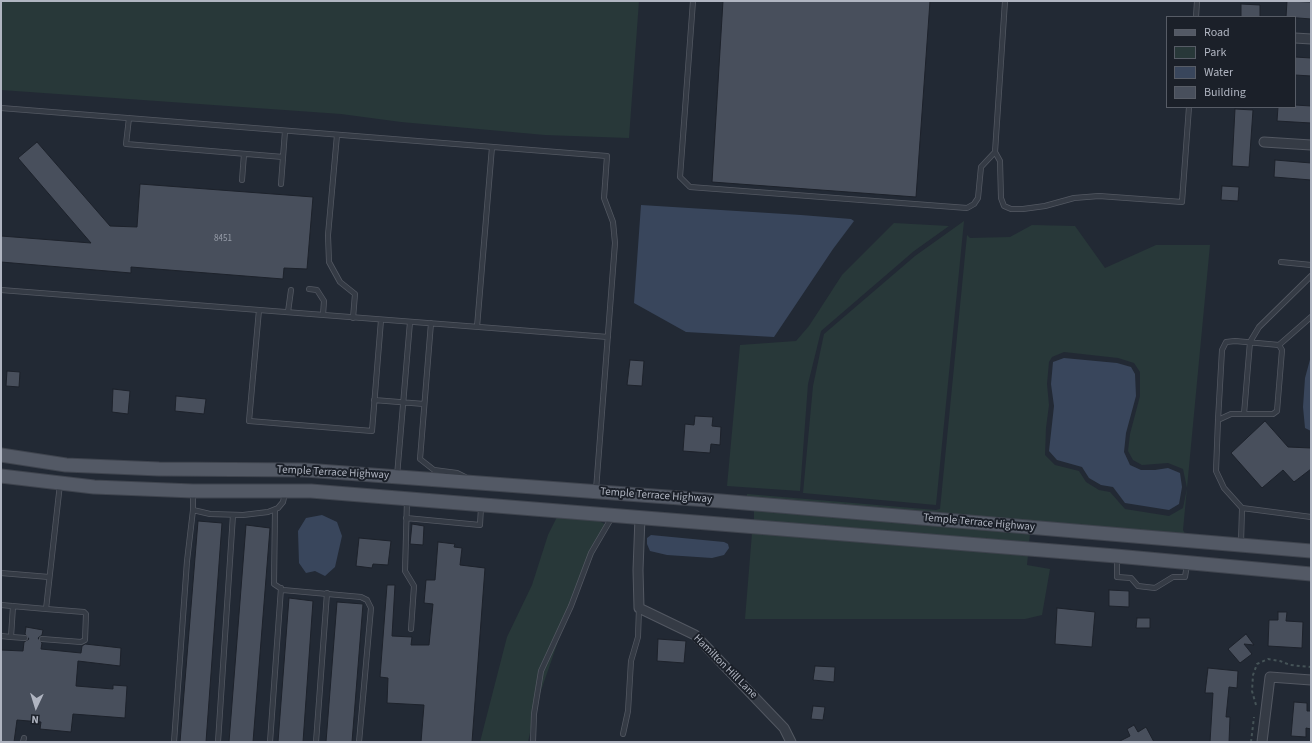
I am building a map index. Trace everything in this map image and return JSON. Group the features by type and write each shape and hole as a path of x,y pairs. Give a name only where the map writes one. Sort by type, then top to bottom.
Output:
{"main road":[{"name":"Temple Terrace Highway","path":"1,455 66,465 159,469 305,470 397,476 1311,551"},
{"name":"Temple Terrace Highway","path":"1,476 94,488 193,491 285,491 407,499 1116,556 1311,574"},
{"path":"748,526 749,504"},
{"path":"1116,556 1117,535"}],"street":[{"path":"1296,38 1311,39"},
{"path":"1264,142 1311,145"},
{"path":"639,608 638,570 640,518"},
{"name":"Hamilton Hill Lane","path":"639,608 695,635 784,728 792,742"},
{"path":"1262,742 1270,677 1311,680"}],"lane":[{"path":"693,1 680,177 690,187 967,208 974,204 978,198 981,168 995,152"},
{"path":"1005,1 995,152 1000,161 1001,198 1004,206 1011,209 1023,209 1045,206 1074,198 1098,196 1182,202 1189,108"},
{"path":"1196,16 1197,1"},
{"path":"1,108 607,156 604,198 613,222 615,243 596,492"},
{"path":"129,118 126,144 283,157"},
{"path":"281,184 285,130"},
{"path":"337,135 328,235 329,262 340,282 355,294 353,318"},
{"path":"477,327 492,147"},
{"path":"242,180 244,154"},
{"path":"1281,262 1311,265"},
{"path":"1244,414 1250,342 1259,327 1311,276"},
{"path":"309,289 317,290 324,301 323,315"},
{"path":"1,290 608,337"},
{"path":"288,312 291,290"},
{"path":"259,310 250,421 372,431 381,320"},
{"path":"1311,317 1279,345 1250,342 1226,342 1222,350 1216,471 1224,488 1242,508 1311,517"},
{"path":"397,476 410,322"},
{"path":"431,324 420,459 434,470 457,473 474,482"},
{"path":"1218,420 1231,414 1273,414 1277,411 1282,350 1279,345"},
{"path":"374,400 424,404"},
{"path":"46,609 60,484"},
{"path":"174,742 187,561 193,510 193,491"},
{"path":"193,510 210,514 233,515 262,513 278,508 282,502 285,491"},
{"path":"407,499 405,571 414,586 411,629"},
{"path":"406,518 480,525 481,505"},
{"path":"1241,545 1242,508"},
{"path":"275,510 274,584 281,588 361,597 367,600 371,608 360,742"},
{"path":"218,742 233,515"},
{"path":"533,742 534,714 541,671 571,606 591,553 612,515"},
{"path":"1116,556 1117,577 1131,578 1138,586 1155,588 1173,577 1184,577 1187,562"},
{"path":"1,573 49,577"},
{"path":"270,742 281,588"},
{"path":"316,742 327,593"},
{"path":"1,605 84,612 86,614 85,640 81,642 42,639"},
{"path":"11,637 14,606"},
{"path":"623,734 628,711 631,661 638,637 639,608"},
{"path":"1,636 25,638"}],"green space":[{"path":"1,1 639,1 629,138 545,135 401,122 341,114 1,90"},
{"path":"964,221 936,505 803,493 813,386 824,334 915,256"},
{"path":"894,223 949,226 914,251 821,331 808,384 800,491 727,486 740,345 796,341 809,326 842,275"},
{"path":"1032,225 1075,226 1105,268 1156,245 1210,245 1187,488 1183,530 1185,534 747,497 747,494 936,510 940,509 967,235 970,238 1010,237","holes":["1064,352 1118,358 1134,363 1140,372 1140,396 1130,434 1128,451 1133,460 1142,465 1168,463 1183,469 1187,488 1183,508 1169,516 1125,509 1110,492 1099,490 1086,482 1079,471 1055,465 1045,455 1049,405 1047,384 1049,362 1052,357"]},
{"path":"754,510 1030,534 1029,543 754,520"},
{"path":"557,517 598,520 606,525 562,630 536,705 528,742 480,742 507,637 532,585 548,535"},
{"path":"752,533 1028,555 1027,565 1050,569 1042,615 1025,619 745,619"}],"water":[{"path":"641,205 801,215 851,219 854,221 833,249 774,337 686,332 634,303"},
{"path":"1311,356 1311,431 1305,428 1303,407 1305,378"},
{"path":"1064,358 1117,363 1131,367 1135,374 1136,396 1126,433 1124,452 1130,465 1141,470 1168,468 1180,473 1182,487 1179,504 1169,510 1125,503 1113,487 1101,485 1089,478 1082,467 1057,460 1049,451 1054,406 1051,384 1053,362"},
{"path":"322,515 337,522 342,536 335,567 325,576 315,571 306,573 299,563 298,531 306,518"},
{"path":"651,535 724,542 728,544 729,548 724,555 712,558 667,555 650,551 647,544 647,538"}],"building":[{"path":"723,1 930,1 916,197 712,182"},
{"path":"1287,1 1311,2 1311,19 1286,16"},
{"path":"1241,4 1260,5 1260,16 1241,16"},
{"path":"1296,57 1311,58 1311,76 1296,75"},
{"path":"1296,105 1311,106 1311,123 1277,121 1278,108 1296,108"},
{"path":"1235,109 1253,110 1249,167 1232,166"},
{"path":"37,142 110,226 137,227 140,184 313,197 307,269 284,268 283,279 131,267 131,273 1,262 1,236 91,243 18,158"},
{"path":"1275,160 1311,163 1311,180 1274,177"},
{"path":"1222,186 1239,187 1238,201 1221,200"},
{"path":"630,360 644,361 642,386 627,385"},
{"path":"7,371 20,372 19,387 6,386"},
{"path":"113,389 130,391 128,414 112,412"},
{"path":"176,396 206,399 204,414 175,411"},
{"path":"695,416 713,417 712,426 721,427 720,445 711,444 710,453 683,451 685,424 694,425"},
{"path":"1265,421 1288,447 1311,448 1311,469 1294,482 1283,470 1262,488 1231,453"},
{"path":"198,521 222,523 206,742 180,742"},
{"path":"412,524 424,526 423,545 410,544"},
{"path":"246,525 270,528 253,742 229,742"},
{"path":"359,538 391,541 388,565 373,564 372,568 356,566"},
{"path":"438,542 455,544 454,547 462,548 460,565 485,568 472,742 421,742 424,705 387,703 388,678 380,677 387,585 395,585 392,636 412,637 411,645 429,645 433,604 424,603 426,580 435,580"},
{"path":"1109,590 1129,591 1129,607 1109,606"},
{"path":"289,598 313,601 303,742 278,742"},
{"path":"337,602 363,604 352,742 326,742"},
{"path":"1057,608 1095,612 1092,647 1055,644"},
{"path":"1278,612 1287,612 1286,621 1303,622 1302,648 1268,646 1269,620 1278,620"},
{"path":"1137,618 1150,618 1150,628 1136,628"},
{"path":"26,627 43,630 42,635 38,638 42,643 41,649 81,653 82,646 85,644 121,648 120,666 78,661 76,686 113,689 113,685 127,686 125,718 73,714 71,732 40,729 41,722 17,720 14,742 1,742 1,650 23,651 24,642 29,639 25,634"},
{"path":"1246,634 1254,645 1244,644 1252,654 1240,663 1228,649"},
{"path":"658,639 686,641 684,663 657,661"},
{"path":"815,666 835,667 834,682 813,680"},
{"path":"1208,668 1238,671 1237,688 1229,687 1226,717 1230,717 1229,742 1210,742 1213,693 1205,693"},
{"path":"1294,702 1307,703 1307,711 1311,711 1311,729 1306,728 1306,737 1291,736"},
{"path":"813,706 825,707 823,720 811,719"},
{"path":"1134,725 1138,732 1146,727 1154,742 1118,742 1130,736 1127,729"}]}
